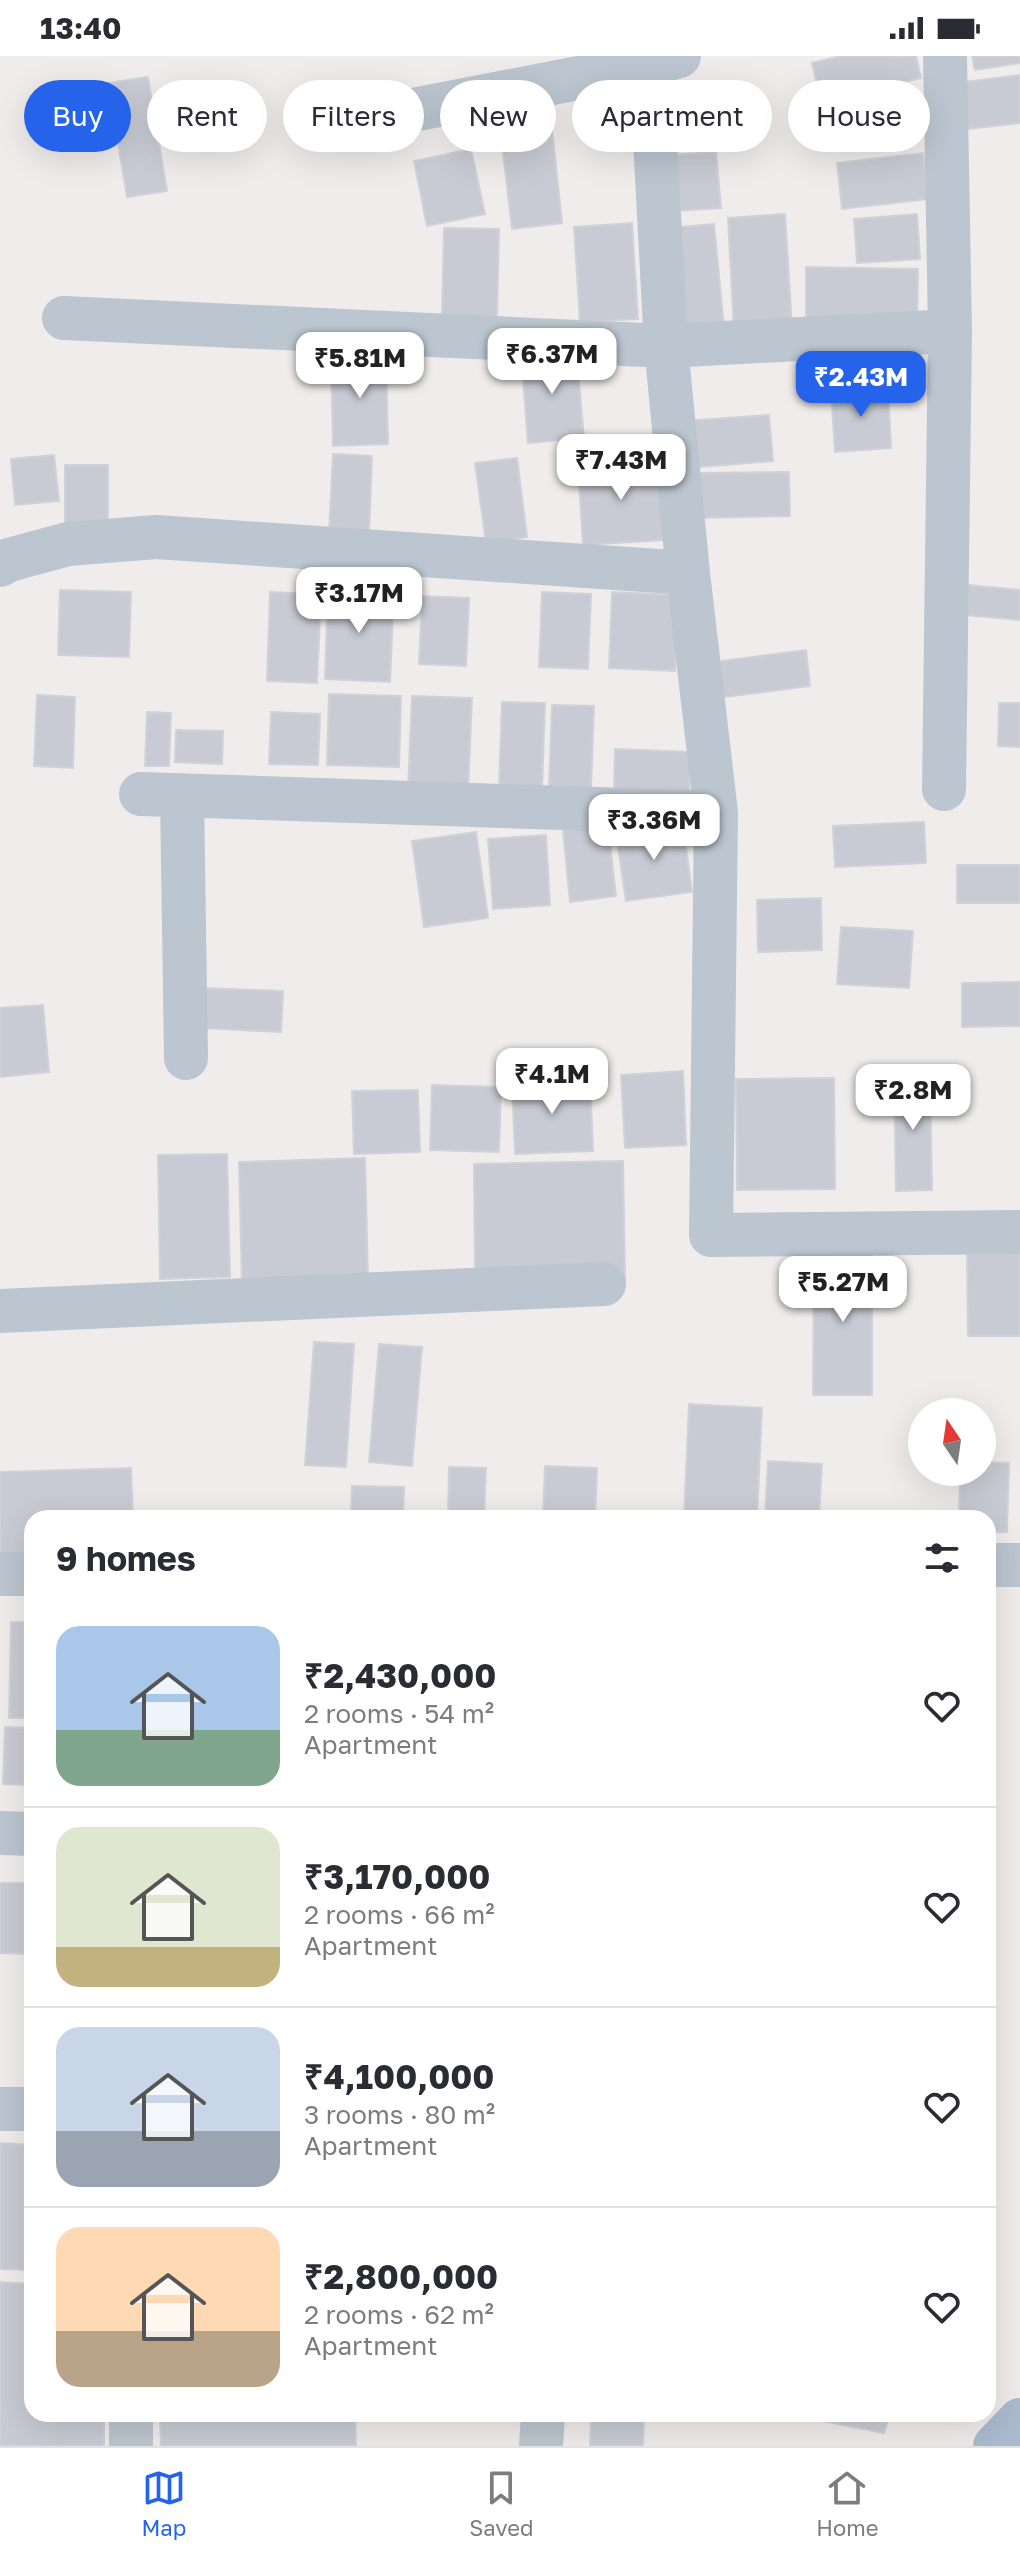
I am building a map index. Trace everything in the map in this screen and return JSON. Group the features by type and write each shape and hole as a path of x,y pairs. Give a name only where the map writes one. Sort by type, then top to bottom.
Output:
{"main road":[{"path":"995,2446 1020,2420"}],"street":[{"path":"944,789 950,331 945,56"},
{"path":"424,108 665,60 666,346 716,813 711,1235 1020,1232"},
{"path":"64,318 666,346 950,331"},
{"path":"0,565 68,544 156,537 688,573"},
{"path":"186,1058 162,794 716,813"},
{"path":"0,1311 604,1284"},
{"path":"996,1565 1020,1565"},
{"path":"0,1574 24,1574"},
{"path":"0,1833 24,1834"},
{"path":"0,2085 24,2084"},
{"path":"0,2109 24,2109"},
{"path":"131,2422 131,2446"},
{"path":"541,2446 542,2422"}],"building":[{"path":"841,56 916,56 921,78 816,80 812,63"},
{"path":"972,56 1020,56 1020,63 975,70"},
{"path":"1020,75 1020,123 960,130 955,83"},
{"path":"148,77 147,152 160,152 167,191 127,197 120,152 131,152 131,80 128,80"},
{"path":"472,152 485,214 427,226 414,161"},
{"path":"503,152 554,152 562,223 512,229"},
{"path":"716,152 721,208 676,211 671,155"},
{"path":"923,153 928,199 842,209 837,163"},
{"path":"785,214 792,328 734,332 728,218"},
{"path":"917,214 920,259 857,263 854,219"},
{"path":"632,223 638,319 580,322 574,227"},
{"path":"714,224 724,327 679,331 670,228"},
{"path":"444,228 499,229 497,319 442,318"},
{"path":"806,267 918,269 917,333 806,331"},
{"path":"576,348 584,438 528,443 521,353"},
{"path":"386,353 388,444 333,446 331,355"},
{"path":"888,387 891,448 835,452 831,390"},
{"path":"769,415 773,461 689,468 685,421"},
{"path":"333,454 372,456 369,536 329,534"},
{"path":"54,455 59,501 15,505 11,459"},
{"path":"517,458 527,537 486,543 475,463"},
{"path":"659,460 664,540 583,545 578,465"},
{"path":"65,465 108,465 108,533 65,533"},
{"path":"789,472 790,516 700,518 699,473"},
{"path":"956,584 1020,590 1020,620 954,614"},
{"path":"328,588 394,591 390,682 325,679"},
{"path":"60,590 131,592 129,657 58,655"},
{"path":"270,592 321,594 317,683 267,681"},
{"path":"542,592 591,594 588,669 539,667"},
{"path":"612,592 678,595 675,671 609,668"},
{"path":"422,596 469,598 466,666 419,664"},
{"path":"806,650 810,686 711,699 706,663"},
{"path":"329,694 401,696 399,767 327,765"},
{"path":"37,695 75,697 73,768 34,766"},
{"path":"412,696 472,698 468,792 408,790"},
{"path":"502,702 545,703 542,790 499,788"},
{"path":"999,703 1020,703 1020,747 998,746"},
{"path":"552,705 594,706 591,788 549,787"},
{"path":"147,712 171,713 169,766 145,766"},
{"path":"271,712 320,714 318,765 269,764"},
{"path":"176,730 223,731 222,764 175,762"},
{"path":"615,749 691,752 689,793 614,791"},
{"path":"924,822 926,863 835,867 833,826"},
{"path":"683,824 692,892 626,901 616,833"},
{"path":"608,826 616,896 570,902 563,830"},
{"path":"476,832 488,918 424,927 412,841"},
{"path":"546,835 550,905 493,909 488,839"},
{"path":"957,865 1020,865 1020,903 957,903"},
{"path":"821,898 822,950 758,952 757,900"},
{"path":"841,927 913,931 909,988 837,984"},
{"path":"1020,982 1020,1026 962,1027 962,983"},
{"path":"203,988 283,991 281,1032 201,1028"},
{"path":"43,1005 49,1072 0,1077 0,1008"},
{"path":"683,1071 686,1145 625,1148 621,1075"},
{"path":"894,1074 930,1074 932,1190 896,1191"},
{"path":"590,1077 593,1151 515,1154 512,1080"},
{"path":"834,1078 835,1189 737,1190 736,1079"},
{"path":"432,1085 501,1087 499,1152 430,1150"},
{"path":"418,1090 420,1152 354,1154 352,1091"},
{"path":"227,1154 230,1277 160,1279 158,1155"},
{"path":"365,1158 368,1280 242,1284 239,1162"},
{"path":"623,1161 625,1280 475,1282 474,1164"},
{"path":"967,1250 1020,1250 1020,1336 968,1336"},
{"path":"872,1253 872,1395 813,1395 814,1254"},
{"path":"314,1342 354,1344 346,1467 305,1465"},
{"path":"379,1344 422,1347 412,1466 369,1462"},
{"path":"689,1404 762,1408 757,1510 684,1510"},
{"path":"768,1461 822,1464 819,1510 765,1510"},
{"path":"996,1463 1009,1463 1007,1532 996,1532 996,1510 959,1510 960,1486 996,1486"},
{"path":"545,1466 597,1468 595,1510 543,1510"},
{"path":"449,1467 486,1468 484,1510 448,1510"},
{"path":"131,1468 133,1510 24,1510 24,1568 0,1569 0,1472"},
{"path":"352,1486 404,1487 403,1510 351,1510"},
{"path":"11,1622 24,1622 24,1718 9,1718"},
{"path":"5,1727 24,1728 24,1785 3,1784"},
{"path":"0,1883 24,1883 24,1954 0,1953"},
{"path":"0,2143 24,2144 24,2270 0,2269"},
{"path":"0,2282 24,2284 24,2422 104,2422 104,2446 0,2446"},
{"path":"160,2422 355,2422 356,2446 161,2446"},
{"path":"591,2422 644,2422 643,2446 590,2446"},
{"path":"828,2422 887,2422 884,2433"}]}
